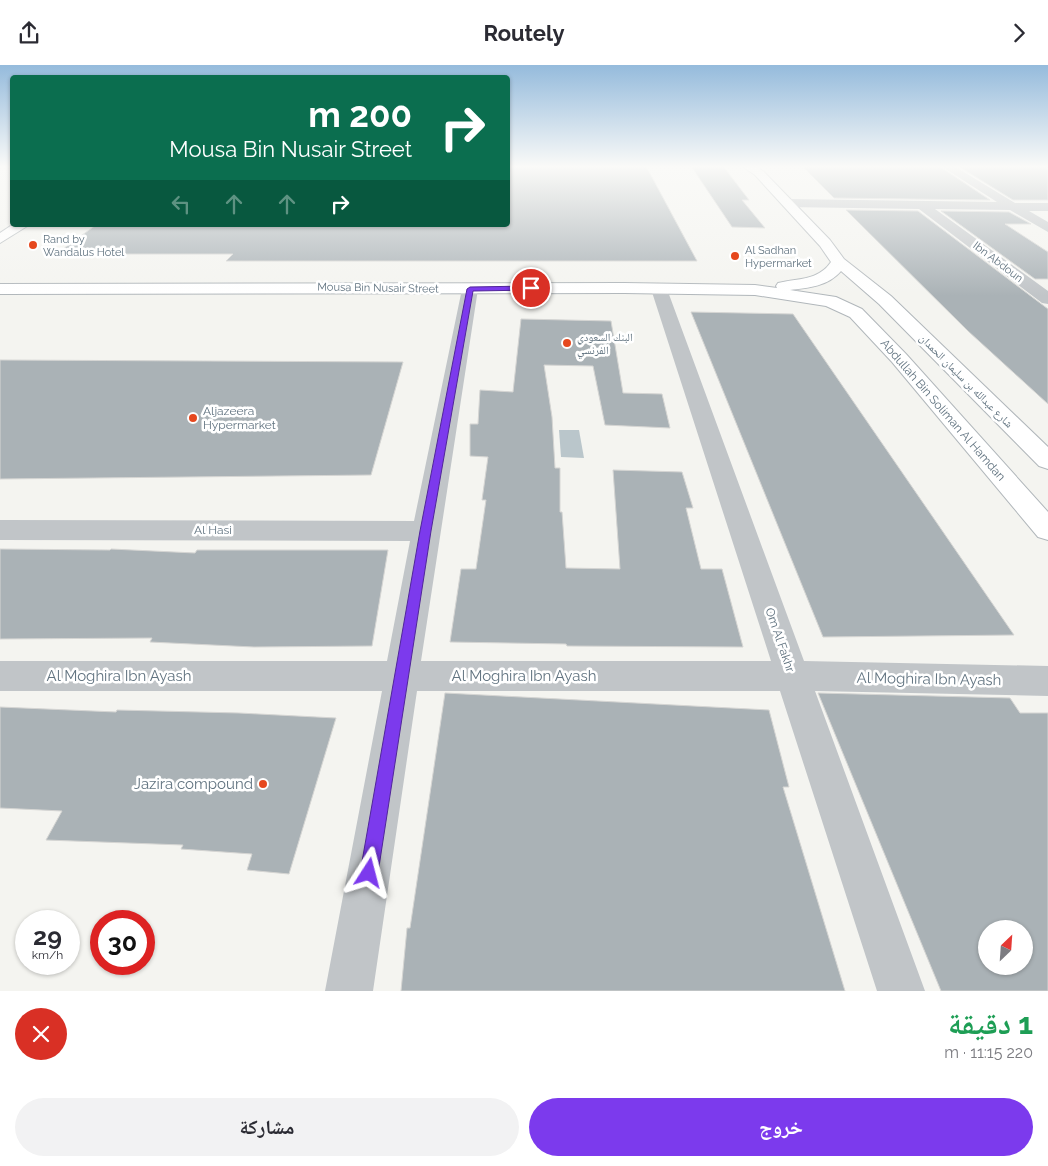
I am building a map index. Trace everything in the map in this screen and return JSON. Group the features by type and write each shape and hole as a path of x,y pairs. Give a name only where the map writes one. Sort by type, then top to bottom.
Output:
{"street":[{"path":"755,290 820,281 832,274 839,262 825,243 793,209"},
{"name":"Ibn Abdoun","path":"927,209 1048,299"},
{"path":"1017,209 1048,228"},
{"path":"0,239 19,227"},
{"name":"شارع عبدالله بن سليمان الحمدان","path":"839,262 884,300 1048,461"},
{"name":"Mousa Bin Nusair Street","path":"0,287 755,290"},
{"path":"349,991 426,531 470,289"},
{"name":"Om Al Fakhr","path":"659,289 902,991"},
{"name":"Abdullah Bin Soliman Al Hamdan","path":"755,290 830,301 860,317 899,358 1048,530"},
{"name":"Al Hasi","path":"0,530 426,531"},
{"name":"Al Moghira Ibn Ayash","path":"0,676 792,676 1048,681"}],"shaded area":[{"path":"559,430 579,430 584,458 561,457"}],"building":[{"path":"510,209 669,209 697,261 226,261 233,254 56,254 93,227 510,227"},
{"path":"720,209 750,209 765,228 732,227"},
{"path":"846,210 918,211 1048,309 1048,404 968,331"},
{"path":"941,211 1009,212 1031,224 1005,224 1048,252 1048,279 1035,279"},
{"path":"691,312 793,314 1014,635 823,637"},
{"path":"521,319 611,321 623,393 662,394 670,428 605,425 593,366 544,365 552,417 555,468 560,468 560,512 562,512 566,568 620,569 613,470 682,472 693,508 686,508 701,569 722,569 743,647 567,646 566,644 450,642 461,569 476,569 486,500 482,500 488,457 470,456 470,424 478,424 480,390 513,392"},
{"name":"Aljazeera Hypermarket","path":"0,360 403,362 371,475 0,479"},
{"path":"0,549 111,549 195,553 197,550 388,550 372,646 254,647 150,642 152,638 0,639"},
{"path":"445,693 769,710 789,787 783,787 845,991 401,991 407,928 410,928"},
{"path":"818,693 1010,698 1020,713 1048,713 1048,991 941,991"},
{"path":"0,707 116,712 117,710 239,713 336,718 289,874 247,870 252,854 181,849 183,845 46,840 62,811 0,808"}],"place":[{"name":"Rand by Wandalus Hotel","path":"33,245"},
{"name":"Al Sadhan Hypermarket","path":"735,256"},
{"name":"البنك السعودي الفرنسي","path":"567,343"},
{"name":"Aljazeera Hypermarket","path":"193,418"},
{"name":"Jazira compound","path":"263,784"}],"route":[{"path":"369,873 426,531 470,289 531,288"}]}
